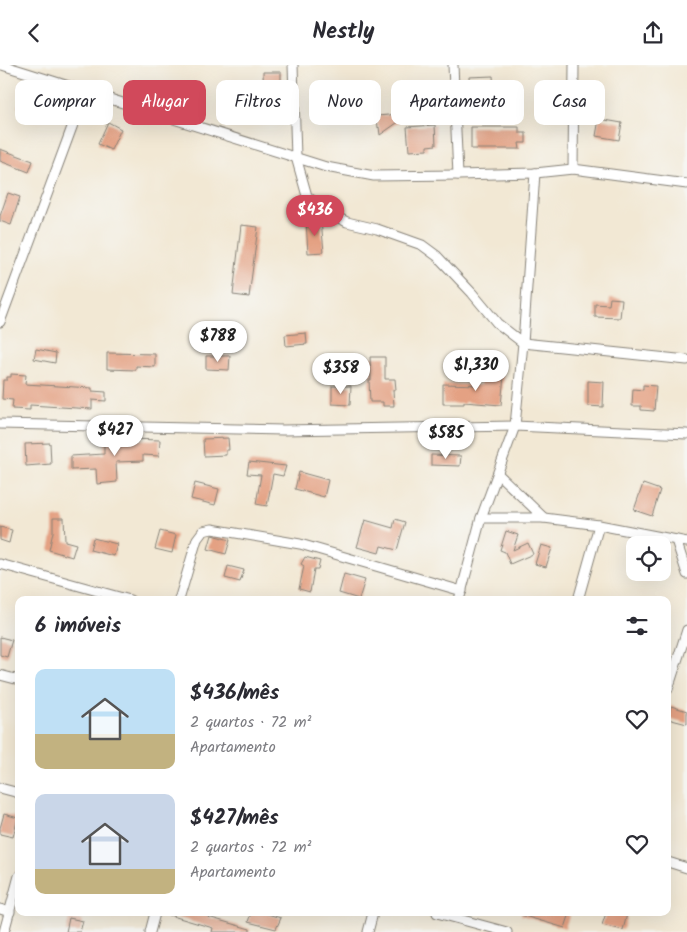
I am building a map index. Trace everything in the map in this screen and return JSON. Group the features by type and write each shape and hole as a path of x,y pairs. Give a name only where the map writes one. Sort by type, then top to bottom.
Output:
{"street":[{"path":"2,65 48,80"},
{"path":"293,65 296,157 307,196 323,210 348,223 377,229 422,245 441,261 472,293 497,323 523,343 687,360"},
{"path":"453,65 458,175"},
{"path":"573,169 574,65"},
{"path":"113,101 326,167 374,176 534,173 573,169 687,184"},
{"path":"0,322 73,125"},
{"path":"180,596 197,539 203,531 212,529 300,544 460,595 481,518 515,426 523,343 534,173"},
{"path":"0,423 282,430 515,426 687,434"},
{"path":"498,474 544,519"},
{"path":"481,518 544,519 599,525 687,543"},
{"path":"579,596 599,525"},
{"path":"676,540 687,574"},
{"path":"0,564 116,596"},
{"path":"671,680 687,630"},
{"path":"0,675 15,679"},
{"path":"0,788 15,792"},
{"path":"671,863 687,868"},
{"path":"4,932 15,892"},
{"path":"0,909 10,912"},
{"path":"150,932 154,916"},
{"path":"368,932 372,916"},
{"path":"448,916 506,932"}],"building":[{"path":"263,72 281,72 281,80 263,80"},
{"path":"493,76 493,80 469,80 469,77"},
{"path":"391,115 391,125 394,125 380,135 378,125 381,125 381,116"},
{"path":"605,120 622,123 619,140 596,136 598,125 605,125"},
{"path":"107,125 113,125 121,129 111,150 98,144"},
{"path":"435,125 436,145 427,146 427,150 409,151 407,127"},
{"path":"471,127 519,127 519,133 526,133 526,143 519,143 520,149 471,149"},
{"path":"0,149 33,161 29,172 0,161"},
{"path":"8,193 20,197 11,225 0,221"},
{"path":"321,220 324,252 308,253 306,221"},
{"path":"241,225 258,227 249,297 233,295"},
{"path":"610,298 622,299 620,318 595,317 595,304 609,305"},
{"path":"306,333 307,344 286,346 285,335"},
{"path":"36,349 56,353 55,363 34,359"},
{"path":"107,353 155,354 155,367 136,366 136,370 107,369"},
{"path":"206,356 230,356 229,370 206,369"},
{"path":"370,357 385,357 385,379 395,379 396,390 393,390 394,406 383,406 383,402 370,402"},
{"path":"11,374 26,375 25,384 92,388 92,391 106,392 106,401 92,400 92,409 30,405 30,410 12,409 13,400 2,399 3,380 11,377"},
{"path":"481,375 504,376 501,405 464,402 464,404 443,404 443,384 480,385"},
{"path":"588,381 604,382 603,407 588,406"},
{"path":"643,385 656,386 654,411 641,410 641,406 632,406 633,389 643,390"},
{"path":"332,386 351,386 350,405 332,404"},
{"path":"127,437 128,439 160,440 159,456 143,455 143,461 116,462 117,482 97,484 96,469 71,470 71,456 104,454 104,438"},
{"path":"228,438 229,450 226,450 226,455 204,456 203,439"},
{"path":"50,443 51,464 26,466 25,444"},
{"path":"431,455 461,456 460,466 431,465"},
{"path":"249,462 286,466 283,476 273,474 267,506 256,504 261,475 247,474"},
{"path":"299,472 328,480 324,497 295,489"},
{"path":"195,483 219,489 215,505 191,499"},
{"path":"643,484 660,490 652,516 634,510"},
{"path":"53,518 64,518 65,541 76,544 72,557 49,550 53,532"},
{"path":"395,519 405,522 397,550 381,546 379,553 357,547 365,520 393,528"},
{"path":"0,527 12,530 9,543 0,540"},
{"path":"160,531 176,535 172,553 155,549"},
{"path":"506,531 518,535 513,550 528,543 533,554 510,564 505,552 500,550"},
{"path":"212,535 230,540 226,554 208,549"},
{"path":"93,538 117,544 114,556 90,550"},
{"path":"541,545 552,548 546,567 535,564"},
{"path":"305,557 320,561 318,569 314,569 310,592 299,589 304,566 301,564"},
{"path":"228,566 244,570 240,582 225,578"},
{"path":"344,574 365,580 360,596 349,596 339,593"},
{"path":"0,637 12,640 7,657 0,655"},
{"path":"671,706 687,711 687,724 671,720"},
{"path":"4,814 15,817 13,837 0,834"},
{"path":"172,916 208,916 250,929 250,932 212,932 213,928"},
{"path":"250,916 274,916 281,918 276,929 248,922"},
{"path":"524,916 569,916 565,928"},
{"path":"605,916 626,916 623,930 602,925"},
{"path":"69,918 83,921 80,932 66,932"}]}
